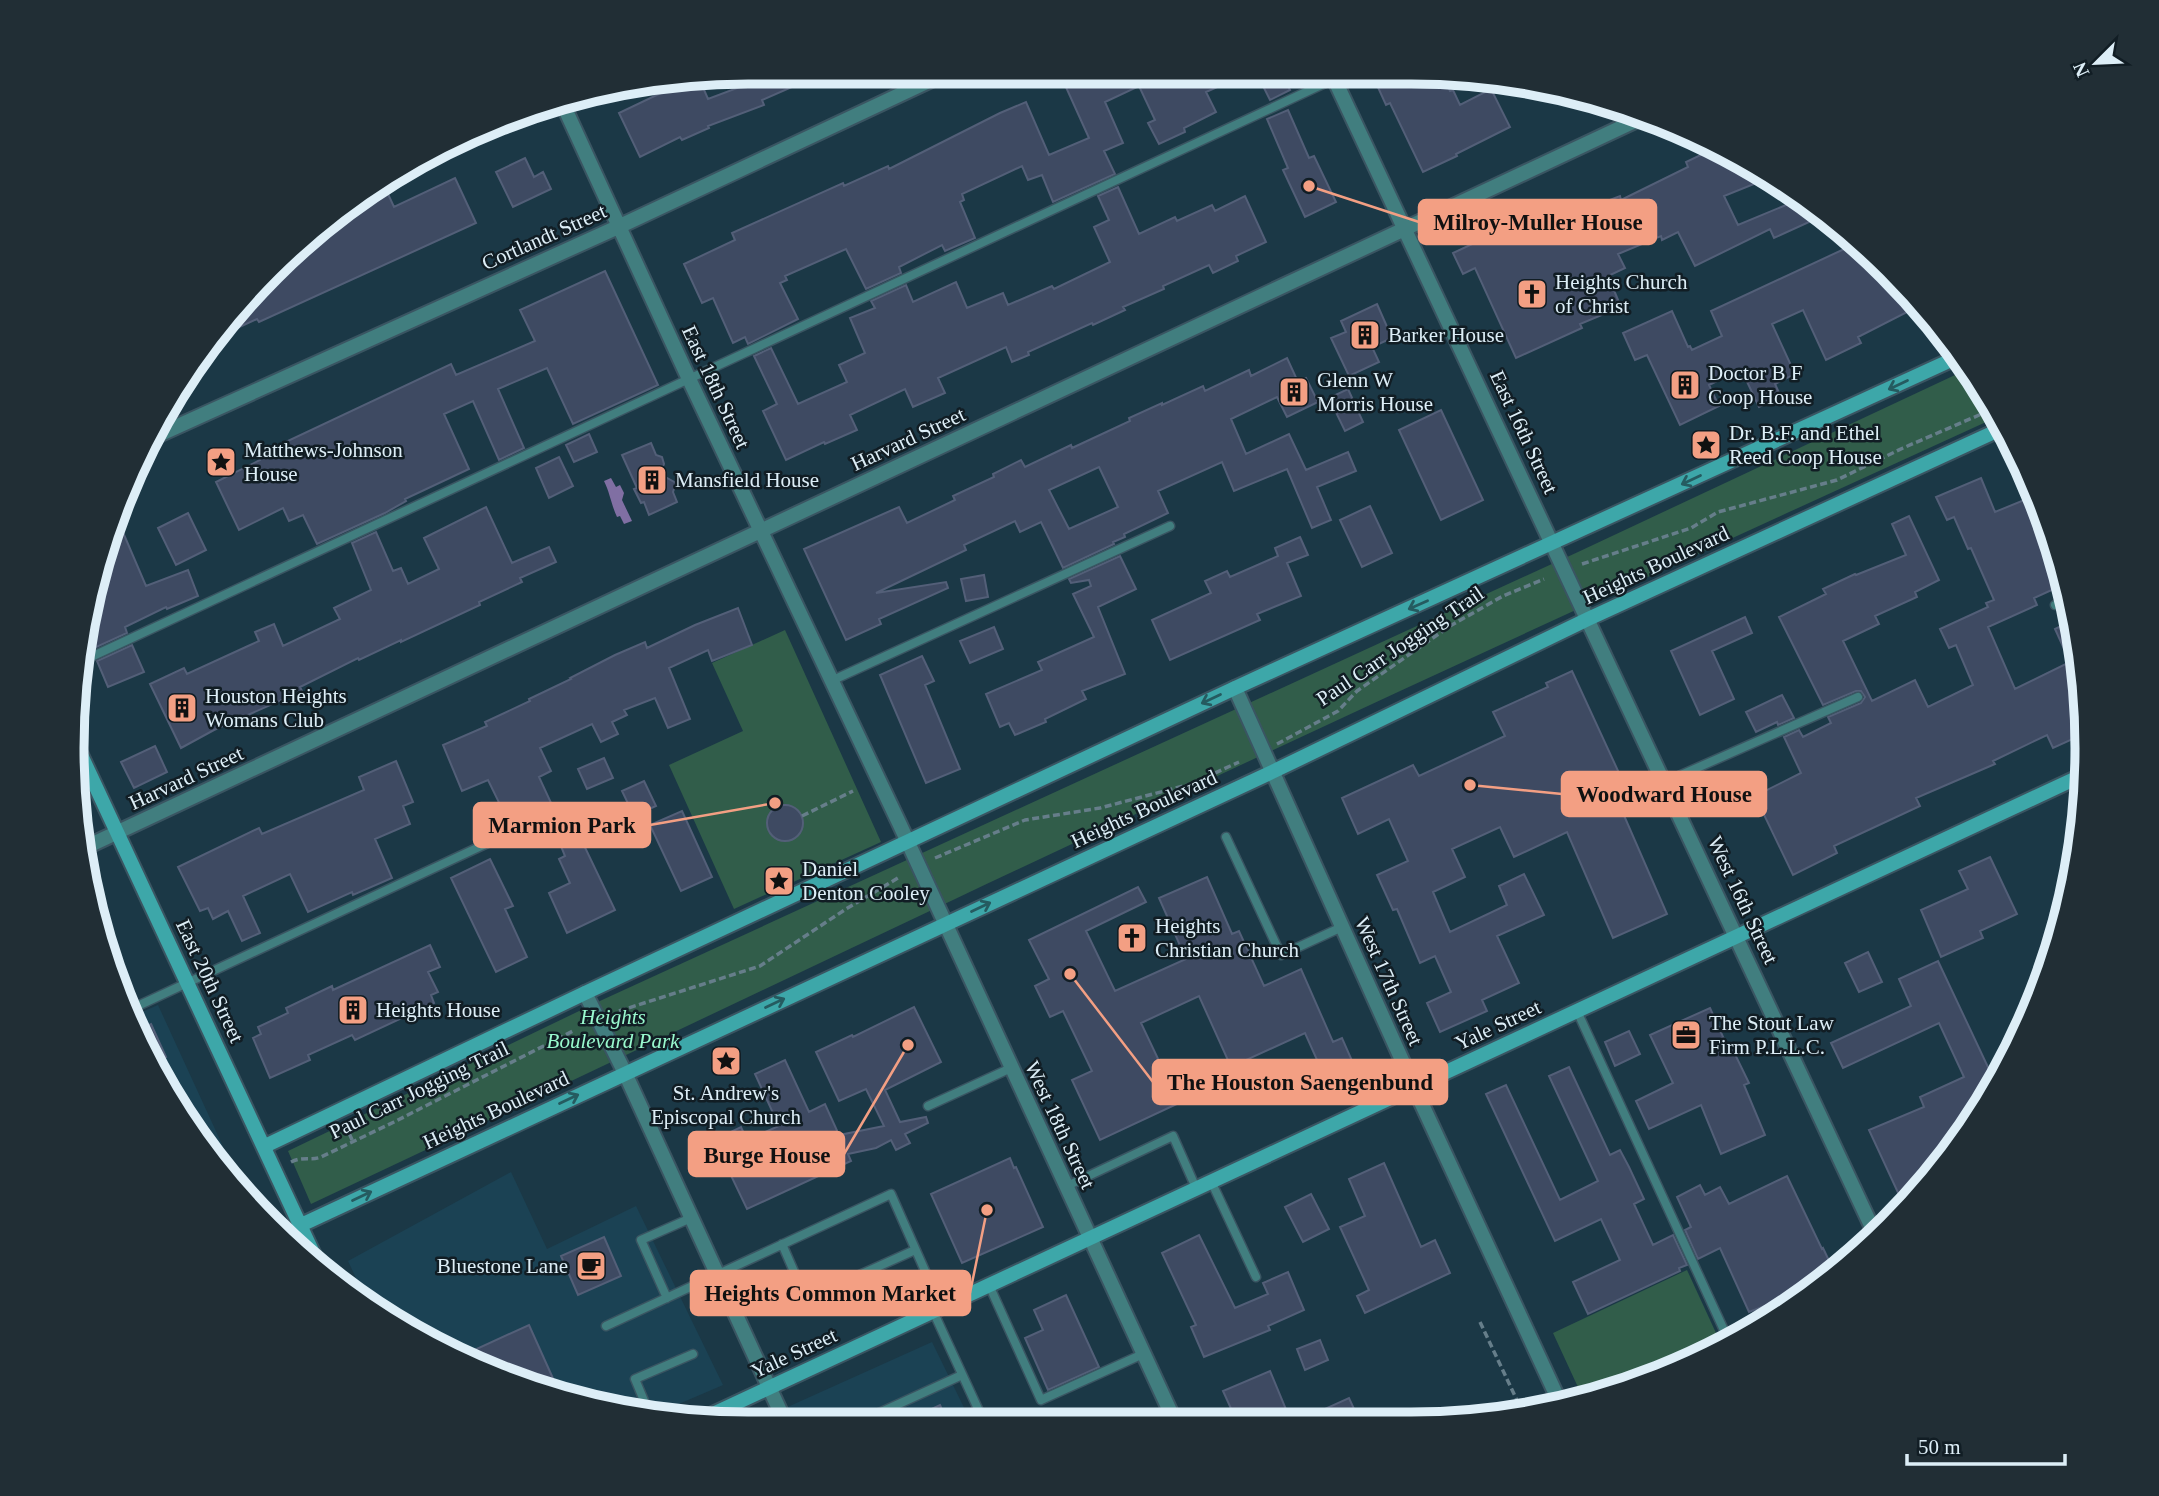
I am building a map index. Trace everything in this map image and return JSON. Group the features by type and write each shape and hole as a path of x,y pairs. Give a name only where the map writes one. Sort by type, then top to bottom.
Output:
{"main road":[{"path":"265,1146 1235,688 1950,361"},
{"name":"Heights Boulevard","path":"301,1224 1272,772 1588,619 1995,432"},
{"name":"East 20th Street","path":"84,762 311,1248"},
{"name":"Yale Street","path":"718,1411 2074,779"}],"street":[{"name":"Cortlandt Street","path":"164,432 618,227 922,84"},
{"name":"East 16th Street","path":"1337,84 1553,544"},
{"name":"East 18th Street","path":"566,110 907,842"},
{"name":"Harvard Street","path":"92,845 1632,122"},
{"name":"West 16th Street","path":"1553,544 1872,1227"},
{"name":"West 17th Street","path":"1235,688 1414,1087 1557,1395"},
{"name":"West 18th Street","path":"907,842 1170,1412"},
{"path":"585,993 625,1073 780,1412"}],"lane":[{"path":"91,657 1314,84"},
{"path":"831,681 1170,526"},
{"path":"1665,782 1858,697"},
{"path":"137,1006 563,808"},
{"path":"1226,837 1281,955 1342,927"},
{"path":"1577,1011 1725,1333"},
{"path":"928,1106 1011,1068"},
{"path":"1065,1187 1173,1136 1196,1188"},
{"path":"1212,1181 1255,1277"},
{"path":"607,1326 891,1194 962,1375 979,1412"},
{"path":"667,1298 641,1240 691,1218"},
{"path":"782,1244 806,1299 915,1250"},
{"path":"989,1285 1041,1400 1143,1354"},
{"path":"645,1403 635,1380 693,1354"},
{"path":"881,1412 962,1375"}],"path":[{"path":"1582,564 1691,528 1718,512 1838,480 1984,413"},
{"name":"Paul Carr Jogging Trail","path":"1276,744 1338,711 1357,691 1450,626 1503,596 1545,579"},
{"path":"935,859 1026,820 1100,808 1191,784 1239,762"},
{"path":"802,816 853,791"},
{"path":"619,1011 761,966 898,878"},
{"name":"Paul Carr Jogging Trail","path":"275,1169 301,1157 314,1160 321,1157 575,1030"},
{"path":"1480,1322 1517,1403"}],"shaded area":[{"path":"611,478 616,487 620,485 624,493 622,500 632,521 624,524 620,516 617,517 604,481"},
{"path":"158,1005 231,1164 173,1080 140,1013"},
{"path":"511,1172 547,1249 636,1206 723,1385 671,1407 618,1399 535,1377 454,1344 416,1323 360,1286 348,1261"},
{"path":"932,1342 966,1412 777,1412"}],"green space":[{"name":"Heights Boulevard Park","path":"1959,373 1989,421 1214,778 311,1204 288,1151 602,1000 1578,552"},
{"path":"785,630 881,842 734,909 669,765 743,731 712,663"},
{"path":"1687,1270 1718,1337 1624,1377 1579,1390 1553,1333"}],"building":[{"path":"748,84 799,84 762,100 764,105 708,126 709,128 682,140 680,137 640,157 619,113 661,93 661,90 702,85 708,99"},
{"path":"1224,84 1206,92 1216,112 1184,128 1185,132 1159,144 1148,123 1155,120 1139,86 1105,102 1123,143 1104,151 1115,174 1053,202 1042,175 1028,180 1022,166 962,194 964,200 960,202 975,238 945,251 942,245 899,267 901,273 866,289 846,249 785,276 787,280 780,283 798,319 748,344 745,337 733,343 713,298 702,303 684,264 735,240 732,233 843,183 844,186 888,166 889,169 1000,113 1026,102 1049,155 1089,138 1065,85"},
{"path":"1262,84 1287,84 1290,90 1270,100"},
{"path":"1376,84 1447,85 1460,105 1491,89 1510,127 1423,172 1390,103 1386,105"},
{"path":"1288,110 1309,158 1314,156 1336,202 1305,217 1283,170 1288,168 1267,119"},
{"path":"1706,152 1758,182 1724,196 1738,225 1790,203 1814,220 1774,238 1770,229 1695,266 1678,232 1618,254 1625,268 1608,276 1621,307 1580,324 1582,328 1516,358 1475,268 1463,274 1453,253 1519,222 1526,238 1548,228 1551,234 1602,210 1599,204 1620,196 1621,200 1688,167 1686,162"},
{"path":"525,158 534,177 543,172 551,189 513,207 496,172"},
{"path":"455,178 476,223 259,322 257,319 232,330 278,278 344,221 387,191 394,207"},
{"path":"1118,187 1139,234 1175,217 1177,221 1212,205 1215,211 1245,196 1266,242 1236,256 1238,261 1213,273 1209,265 1123,307 1125,310 1028,352 1029,355 1012,362 1006,347 938,378 945,393 913,407 905,389 850,415 857,430 786,460 763,411 777,404 754,356 771,348 798,404 847,382 839,365 865,353 850,318 875,308 871,301 906,285 913,302 956,282 967,308 1003,293 1008,305 1052,286 1054,289 1110,262 1094,227 1109,220 1098,196"},
{"path":"1847,248 1881,278 1910,310 1858,337 1861,343 1826,360 1803,310 1772,324 1795,374 1775,384 1781,397 1759,407 1741,369 1709,385 1719,406 1680,425 1647,355 1635,360 1623,333 1672,311 1688,347 1692,350 1722,336 1711,311"},
{"path":"605,271 658,385 573,424 547,368 498,389 524,448 499,460 473,401 444,414 469,469 405,499 406,501 385,513 317,544 303,515 289,521 283,508 239,530 216,482 260,460 258,455 451,364 456,375 535,341 520,310"},
{"name":"Barker House","path":"1377,304 1392,338 1372,347 1379,362 1349,376 1331,338 1346,332 1341,321"},
{"path":"1287,358 1298,382 1306,378 1318,402 1287,417 1277,397 1231,419 1246,454 1289,434 1306,470 1348,452 1356,471 1317,487 1331,520 1312,528 1287,469 1234,491 1222,462 1158,491 1168,513 1124,534 1125,537 1113,542 1114,544 1063,568 1041,522 1020,532 1015,521 964,545 966,550 876,593 946,582 948,588 879,619 881,624 846,640 804,549 899,507 907,523 955,500 953,496 994,477 993,474 1021,460 1025,467 1071,445 1072,448 1130,421 1129,418 1203,386 1205,391 1249,370 1251,376","holes":["1099,467 1118,507 1069,529 1049,490"]},
{"path":"1348,389 1363,422 1345,431 1329,398"},
{"path":"1441,410 1483,500 1441,520 1399,430"},
{"path":"589,434 597,452 574,462 566,445"},
{"name":"Mansfield House","path":"651,443 656,455 662,457 664,464 660,474 676,483 673,492 677,502 649,515 644,502 641,503 634,489 637,488 622,455"},
{"path":"559,457 573,486 549,498 536,468"},
{"path":"1981,478 1995,512 2026,499 2040,535 2055,589 2034,598 2037,605 1988,627 2015,689 2069,662 2075,738 2053,748 2047,735 1993,761 1995,764 1916,798 1920,806 1834,846 1837,853 1793,875 1755,796 1801,773 1784,737 1799,730 1803,737 1831,723 1828,717 1861,703 1865,697 1861,691 1856,691 1823,705 1779,617 1826,594 1823,589 1906,555 1892,524 1909,516 1939,580 1915,592 1917,597 1875,616 1879,624 1843,641 1872,701 1915,680 1928,707 1973,685 1956,645 1949,648 1940,629 1988,607 1986,603 1994,600 1954,517 1947,520 1936,497"},
{"path":"1370,506 1392,553 1362,567 1340,520"},
{"path":"486,507 512,563 549,547 556,562 520,578 522,582 479,602 480,605 401,642 359,660 358,658 300,687 302,691 214,730 181,748 150,684 184,668 187,674 259,641 255,632 274,624 283,646 340,619 334,608 371,590 352,543 376,532 393,571 401,568 408,584 439,569 424,538"},
{"path":"188,513 206,550 176,565 158,528"},
{"path":"121,529 146,586 188,570 198,596 167,609 166,607 125,627 127,633 92,649 107,576"},
{"path":"1300,537 1308,555 1287,563 1301,596 1257,614 1260,620 1170,660 1152,620 1211,593 1205,581 1227,571 1230,577 1278,556 1275,548"},
{"path":"1120,556 1136,589 1098,607 1125,674 1082,691 1086,699 1045,719 1046,722 1015,735 1009,723 1000,727 986,694 1042,670 1038,662 1094,637 1073,594 1091,586 1089,580 1071,583 1069,579"},
{"path":"984,575 988,597 966,601 961,579"},
{"path":"738,608 752,645 712,661 708,650 669,668 690,719 668,728 655,698 624,710 627,715 612,722 618,734 601,742 592,724 540,748 551,771 539,777 552,805 510,825 488,780 462,791 443,745 487,726 485,722 615,655 645,642 647,648"},
{"path":"1745,617 1752,633 1712,651 1734,699 1700,715 1671,651"},
{"path":"2063,625 2069,659 2055,629"},
{"path":"994,627 1003,649 970,663 960,641"},
{"path":"132,645 144,672 108,687 97,661"},
{"path":"922,656 934,681 925,685 960,769 926,783 880,675"},
{"path":"1572,671 1631,799 1619,804 1667,914 1613,938 1567,832 1514,857 1500,827 1452,849 1465,877 1433,892 1450,932 1507,905 1499,886 1524,874 1544,915 1497,936 1519,983 1482,1000 1487,1011 1440,1032 1427,1003 1451,992 1435,956 1420,963 1397,909 1393,910 1377,875 1408,861 1389,819 1358,834 1342,798 1413,765 1419,776 1505,736 1493,712 1548,687 1546,683"},
{"path":"1782,695 1794,718 1778,725 1777,722 1756,732 1746,712"},
{"path":"155,746 167,772 134,788 121,762"},
{"path":"604,758 613,778 587,789 578,769"},
{"path":"396,761 413,802 403,806 410,824 375,839 392,878 308,912 290,874 243,896 260,933 242,941 228,911 213,919 208,908 200,911 178,867 259,828 262,834 364,790 359,777"},
{"path":"644,781 656,806 634,816 622,791"},
{"path":"785,805 798,810 803,823 798,836 785,841 772,836 767,823 772,810"},
{"path":"682,811 712,877 681,891 650,825"},
{"path":"579,813 588,834 580,837 615,910 567,933 549,893 570,883 559,859 565,856 552,824"},
{"path":"1990,857 2017,914 1980,931 1983,938 1941,957 1921,910 1968,889 1959,871"},
{"path":"490,859 513,906 505,909 527,957 496,972 451,878"},
{"path":"1207,877 1232,934 1239,931 1264,986 1301,969 1333,1042 1342,1038 1353,1063 1340,1069 1346,1082 1330,1089 1305,1033 1231,1067 1199,996 1141,1023 1179,1103 1100,1140 1072,1080 1092,1071 1063,1011 1050,1017 1035,986 1049,979 1029,940 1138,887 1146,902 1086,931 1115,991 1186,959 1159,898"},
{"name":"Heights House","path":"430,945 440,967 428,972 438,992 431,995 434,1003 355,1040 352,1035 308,1055 310,1060 270,1078 253,1038 261,1034 258,1027 288,1013 286,1008 332,986 333,990"},
{"path":"1868,952 1882,982 1859,992 1845,963"},
{"path":"1938,961 1990,1072 1938,1152 1900,1197 1869,1130 1924,1107 1920,1097 1964,1077 1939,1023 1843,1068 1831,1043 1911,1006 1899,979"},
{"path":"914,1007 941,1062 885,1090 900,1122 926,1117 928,1123 905,1134 910,1143 896,1150 891,1140 876,1148 848,1154 851,1161 747,1209 714,1140 741,1127 747,1140 779,1126 755,1074 785,1060 809,1112 825,1104 839,1135 884,1126 866,1089 839,1101 816,1052"},
{"path":"1710,1008 1728,1048 1731,1046 1749,1083 1744,1085 1765,1135 1721,1154 1701,1105 1649,1129 1636,1101 1673,1083 1650,1035"},
{"path":"151,1024 166,1057 161,1059 145,1027"},
{"path":"1629,1031 1640,1054 1615,1066 1605,1042"},
{"path":"1569,1067 1610,1155 1620,1150 1629,1167 1644,1199 1634,1204 1653,1245 1673,1235 1687,1265 1679,1268 1680,1271 1588,1314 1573,1282 1620,1260 1601,1219 1555,1241 1486,1094 1506,1085 1560,1200 1598,1181 1549,1076"},
{"path":"1010,1158 1043,1227 962,1263 931,1194"},
{"path":"1384,1163 1421,1247 1435,1240 1450,1273 1365,1313 1357,1296 1369,1290 1340,1227 1365,1216 1349,1179"},
{"path":"1787,1176 1830,1263 1780,1300 1749,1312 1720,1248 1698,1259 1685,1230 1691,1227 1677,1197 1700,1185 1705,1195 1720,1187 1729,1204"},
{"path":"1311,1194 1329,1229 1303,1242 1285,1207"},
{"path":"1199,1235 1235,1308 1268,1294 1263,1283 1288,1272 1304,1310 1268,1326 1270,1330 1204,1357 1191,1327 1196,1325 1162,1253"},
{"name":"Bluestone Lane","path":"604,1237 621,1276 578,1295 561,1256"},
{"path":"1066,1295 1099,1367 1048,1390 1025,1338 1043,1330 1034,1310"},
{"path":"529,1325 555,1383 535,1377 471,1351"},
{"path":"1320,1340 1328,1360 1305,1370 1297,1349"},
{"path":"1270,1371 1287,1412 1233,1412 1223,1391"},
{"path":"1349,1398 1355,1412 1318,1412"},
{"path":"940,1405 943,1412 925,1412"}],"place":[{"name":"Milroy-Muller House","path":"1309,186"},
{"name":"Heights Church of Christ","path":"1532,294"},
{"name":"Barker House","path":"1365,335"},
{"name":"Doctor B F Coop House","path":"1685,385"},
{"name":"Glenn W Morris House","path":"1294,392"},
{"name":"Dr. B.F. and Ethel Reed Coop House","path":"1706,445"},
{"name":"Matthews-Johnson House","path":"221,462"},
{"name":"Mansfield House","path":"652,480"},
{"name":"Houston Heights Womans Club","path":"182,708"},
{"name":"Woodward House","path":"1470,785"},
{"name":"Marmion Park","path":"775,803"},
{"name":"Daniel Denton Cooley","path":"779,881"},
{"name":"Heights Christian Church","path":"1132,938"},
{"name":"The Houston Saengenbund","path":"1070,974"},
{"name":"Heights House","path":"353,1010"},
{"name":"The Stout Law Firm P.L.L.C.","path":"1686,1035"},
{"name":"Burge House","path":"908,1045"},
{"name":"St. Andrew's Episcopal Church","path":"726,1061"},
{"name":"Heights Common Market","path":"987,1210"},
{"name":"Bluestone Lane","path":"591,1266"}]}
